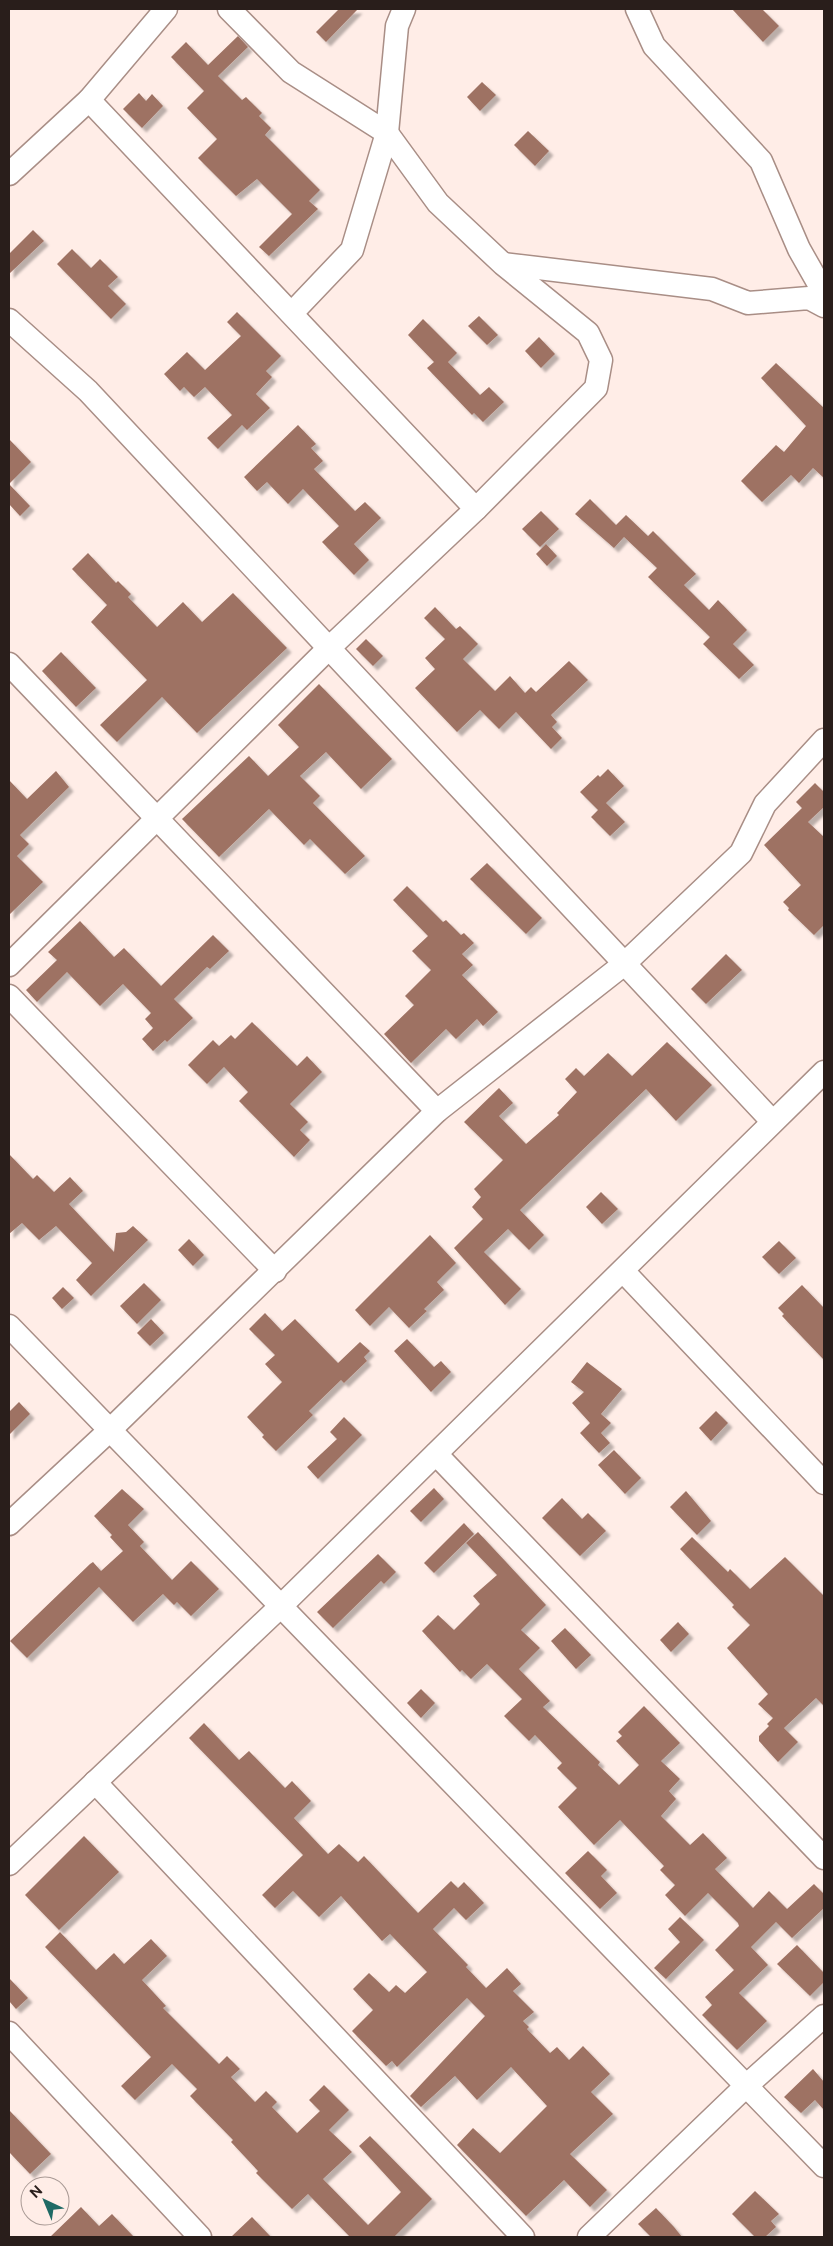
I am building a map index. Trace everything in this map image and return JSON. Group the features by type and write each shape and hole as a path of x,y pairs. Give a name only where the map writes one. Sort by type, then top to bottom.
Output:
{"street":[{"path":"9,174 89,100 166,9"},
{"path":"9,965 329,648 476,509 596,388 601,360 588,333 502,264 438,203 387,133 291,72 229,9"},
{"path":"292,313 352,250 387,133 397,26 404,9"},
{"path":"637,9 654,46 761,161 799,248 824,293"},
{"path":"89,100 476,509"},
{"path":"502,264 712,289 748,303 809,298 824,306"},
{"path":"9,320 88,392 772,1122"},
{"path":"9,664 437,1111"},
{"path":"9,1524 110,1430 437,1111 623,965 741,853 765,804 824,740"},
{"path":"9,996 274,1271"},
{"path":"9,1864 281,1606 824,1072"},
{"path":"623,1271 824,1483"},
{"path":"9,1326 824,2166"},
{"path":"436,1454 824,1858"},
{"path":"95,1782 523,2237"},
{"path":"588,2237 746,2086 824,2016"},
{"path":"9,2033 200,2237"}],"building":[{"path":"339,9 358,9 326,42 316,32"},
{"path":"732,9 762,9 779,26 763,42"},
{"path":"238,36 248,47 218,76 242,100 246,97 262,113 259,116 271,128 265,135 320,190 309,201 318,209 269,256 259,247 292,214 257,179 236,196 198,158 217,139 187,108 204,91 171,57 186,42 208,65"},
{"path":"482,82 496,95 480,111 467,97"},
{"path":"139,93 146,101 152,94 163,106 142,128 123,109"},
{"path":"528,131 549,151 535,166 514,145"},
{"path":"33,230 44,241 9,274 9,254"},
{"path":"72,249 91,268 100,259 118,277 108,286 126,304 111,319 57,264"},
{"path":"237,312 281,356 266,371 272,377 256,394 270,408 247,430 242,425 218,449 207,438 232,415 205,387 194,397 184,387 180,391 164,374 187,352 205,370 241,336 227,322"},
{"path":"479,316 498,335 487,345 468,326"},
{"path":"423,319 457,353 448,362 480,395 489,387 504,402 483,422 474,413 472,415 427,368 434,362 408,335"},
{"path":"539,337 555,354 541,368 525,351"},
{"path":"776,363 824,408 824,478 813,468 799,483 791,475 762,502 741,481 776,445 784,452 806,426 761,378"},
{"path":"298,425 316,444 311,448 323,461 314,469 355,511 365,502 381,518 354,544 369,560 354,575 322,542 339,526 303,489 288,504 267,482 257,491 244,477"},
{"path":"9,439 31,462 9,484"},
{"path":"9,484 30,506 20,516 9,504"},
{"path":"590,499 616,525 626,515 648,536 653,531 696,574 684,585 709,610 718,600 747,630 733,644 754,665 739,679 703,644 710,637 648,577 657,568 624,537 614,548 575,514"},
{"path":"541,511 559,529 540,547 522,529"},
{"path":"546,544 557,556 547,566 536,554"},
{"path":"88,553 116,583 118,581 131,594 128,597 157,627 183,602 202,622 233,593 287,648 197,733 162,697 117,742 100,725 147,680 91,622 107,605 72,569"},
{"path":"435,607 456,629 460,626 478,644 463,659 495,691 510,676 525,693 531,687 536,692 569,661 588,680 551,715 557,722 552,727 562,738 551,749 516,712 499,729 480,710 457,732 415,688 435,669 425,658 445,639 424,618"},
{"path":"366,639 383,656 373,666 356,649"},
{"path":"61,652 96,688 76,707 42,671"},
{"path":"319,684 392,759 361,789 326,752 300,776 320,796 313,803 365,856 345,874 310,839 304,845 269,809 219,857 182,819 249,756 268,776 299,747 278,725"},
{"path":"608,769 624,786 606,803 625,822 610,836 591,817 598,810 580,792 598,775 600,777"},
{"path":"56,771 69,787 20,835 29,844 17,856 43,882 9,915 9,780 27,799"},
{"path":"815,783 824,792 824,807 808,822 824,837 824,925 814,935 788,910 789,908 783,902 801,885 764,845 802,808 796,802"},
{"path":"487,863 542,918 526,934 470,879"},
{"path":"407,886 443,922 446,920 461,935 464,933 474,943 462,954 473,965 462,975 498,1012 483,1026 477,1019 456,1039 446,1029 411,1063 384,1034 414,1005 405,996 431,970 412,951 428,936 393,900"},
{"path":"80,921 114,957 124,948 161,986 213,935 229,951 210,969 207,967 174,999 193,1018 167,1042 165,1040 153,1051 142,1039 153,1028 145,1019 151,1013 123,984 100,1006 67,972 37,1002 26,990 57,960 48,952"},
{"path":"726,954 742,970 706,1004 691,989"},
{"path":"252,1022 297,1066 307,1056 322,1072 290,1104 308,1122 300,1130 310,1140 294,1157 239,1101 248,1092 224,1067 207,1084 188,1065 213,1040 219,1046 231,1035 235,1039"},
{"path":"667,1042 712,1085 676,1121 646,1089 520,1210 544,1235 529,1250 508,1229 484,1252 521,1289 505,1305 454,1248 483,1219 472,1207 481,1197 474,1189 503,1160 464,1122 499,1088 513,1103 499,1116 526,1144 559,1115 557,1113 577,1092 565,1079 576,1068 584,1076 608,1053 632,1076"},
{"path":"9,1154 33,1179 37,1175 54,1192 70,1177 83,1191 69,1204 114,1252 116,1233 126,1232 133,1226 148,1240 91,1296 76,1280 92,1263 56,1226 39,1240 22,1223 9,1234"},
{"path":"601,1192 618,1209 602,1224 586,1207"},
{"path":"430,1235 456,1263 437,1282 444,1290 424,1309 427,1311 409,1328 389,1307 370,1326 355,1310"},
{"path":"189,1239 204,1255 193,1266 178,1250"},
{"path":"779,1241 796,1258 779,1274 762,1257"},
{"path":"144,1283 161,1300 137,1324 120,1306"},
{"path":"802,1285 824,1308 824,1360 782,1316 784,1314 778,1308"},
{"path":"63,1287 74,1298 62,1309 52,1298"},
{"path":"265,1313 282,1331 295,1319 338,1363 360,1342 370,1351 364,1357 367,1361 344,1383 341,1380 309,1411 313,1415 276,1451 262,1437 264,1435 247,1417 282,1382 265,1364 275,1355 249,1329"},
{"path":"151,1319 164,1333 150,1346 137,1333"},
{"path":"407,1339 434,1367 441,1361 451,1372 431,1392 394,1351"},
{"path":"587,1362 622,1389 601,1414 611,1423 601,1433 610,1443 599,1453 580,1433 590,1423 572,1403 584,1392 571,1382"},
{"path":"19,1402 30,1414 9,1435 9,1412"},
{"path":"716,1411 728,1423 711,1441 699,1428"},
{"path":"344,1417 362,1435 318,1479 307,1467 337,1439 330,1432"},
{"path":"614,1450 641,1478 625,1494 598,1465"},
{"path":"434,1488 444,1499 421,1522 410,1511"},
{"path":"122,1489 144,1509 128,1525 144,1542 140,1546 172,1580 191,1561 219,1589 191,1616 177,1602 174,1605 163,1594 133,1622 99,1587 27,1658 10,1641 90,1564 93,1562 101,1571 123,1551 110,1537 112,1535 94,1516"},
{"path":"686,1491 711,1521 697,1535 670,1507"},
{"path":"562,1498 582,1519 588,1513 606,1531 580,1556 542,1518"},
{"path":"464,1523 474,1534 434,1573 424,1563"},
{"path":"478,1532 546,1605 521,1630 540,1648 519,1669 550,1701 543,1707 600,1762 598,1765 619,1785 639,1765 616,1741 622,1736 618,1732 644,1706 680,1743 661,1761 680,1779 669,1791 676,1799 661,1816 690,1845 703,1833 727,1858 715,1869 753,1908 769,1891 787,1909 814,1884 824,1894 824,1908 792,1938 776,1922 751,1947 768,1965 739,1993 767,2021 737,2050 702,2015 712,2005 705,1997 734,1970 715,1950 739,1926 738,1923 708,1893 685,1916 665,1895 675,1885 660,1870 664,1866 620,1820 594,1845 558,1807 577,1788 557,1768 562,1763 535,1735 529,1741 504,1716 522,1699 487,1664 471,1679 462,1670 460,1672 422,1631 438,1615 454,1630 480,1604 473,1596 497,1575 466,1543"},
{"path":"692,1537 728,1572 730,1569 750,1589 785,1557 824,1596 824,1706 816,1698 784,1728 798,1742 778,1762 759,1741 759,1736 769,1726 767,1724 773,1718 758,1704 768,1694 727,1648 750,1625 732,1607 734,1605 680,1549"},
{"path":"378,1554 396,1572 384,1584 381,1581 333,1628 317,1612"},
{"path":"678,1622 689,1634 671,1652 660,1640"},
{"path":"565,1628 591,1655 576,1669 551,1641"},
{"path":"421,1689 435,1703 421,1718 407,1703"},
{"path":"204,1723 239,1760 249,1751 285,1788 292,1781 311,1801 294,1818 328,1854 339,1844 358,1862 364,1856 418,1913 451,1881 458,1888 464,1882 484,1903 466,1920 454,1908 433,1929 468,1965 466,1967 486,1988 507,1968 521,1984 513,1991 534,2012 523,2021 529,2027 527,2029 550,2053 557,2047 569,2060 583,2046 610,2074 591,2092 613,2114 570,2154 607,2190 590,2207 564,2180 526,2216 457,2145 473,2128 500,2153 547,2106 511,2067 477,2100 455,2076 421,2107 410,2096 485,2016 467,1998 397,2067 392,2061 386,2066 352,2031 373,2010 353,1989 369,1973 389,1992 396,1985 405,1993 427,1972 390,1934 382,1941 341,1896 319,1917 293,1891 275,1908 262,1895 303,1855 189,1738"},
{"path":"84,1836 119,1872 59,1930 25,1895"},
{"path":"588,1851 607,1870 601,1876 617,1893 600,1909 565,1873"},
{"path":"680,1917 704,1940 666,1979 654,1968 680,1942 668,1929"},
{"path":"60,1932 96,1970 114,1953 124,1964 151,1939 167,1956 142,1980 166,2006 163,2008 219,2064 227,2056 240,2069 231,2077 255,2102 266,2091 277,2102 272,2107 297,2133 320,2111 309,2100 324,2085 349,2110 329,2130 352,2152 323,2179 368,2225 401,2192 359,2146 370,2136 432,2199 394,2237 350,2237 308,2194 292,2209 256,2173 258,2171 231,2142 233,2140 190,2096 197,2089 172,2064 135,2100 121,2086 151,2057 45,1947"},
{"path":"797,1945 824,1973 824,1982 810,1996 777,1964"},
{"path":"9,1978 28,1998 16,2009 9,2001"},
{"path":"813,2069 824,2082 824,2110 815,2100 801,2113 784,2097"},
{"path":"9,2110 51,2154 30,2174 9,2152"},
{"path":"755,2191 779,2214 771,2221 776,2227 765,2237 755,2237 732,2214"},
{"path":"81,2207 99,2226 112,2214 134,2237 50,2237 61,2226 70,2226 70,2218"},
{"path":"656,2208 682,2237 651,2237 638,2224"},
{"path":"252,2217 271,2237 231,2237"}]}
